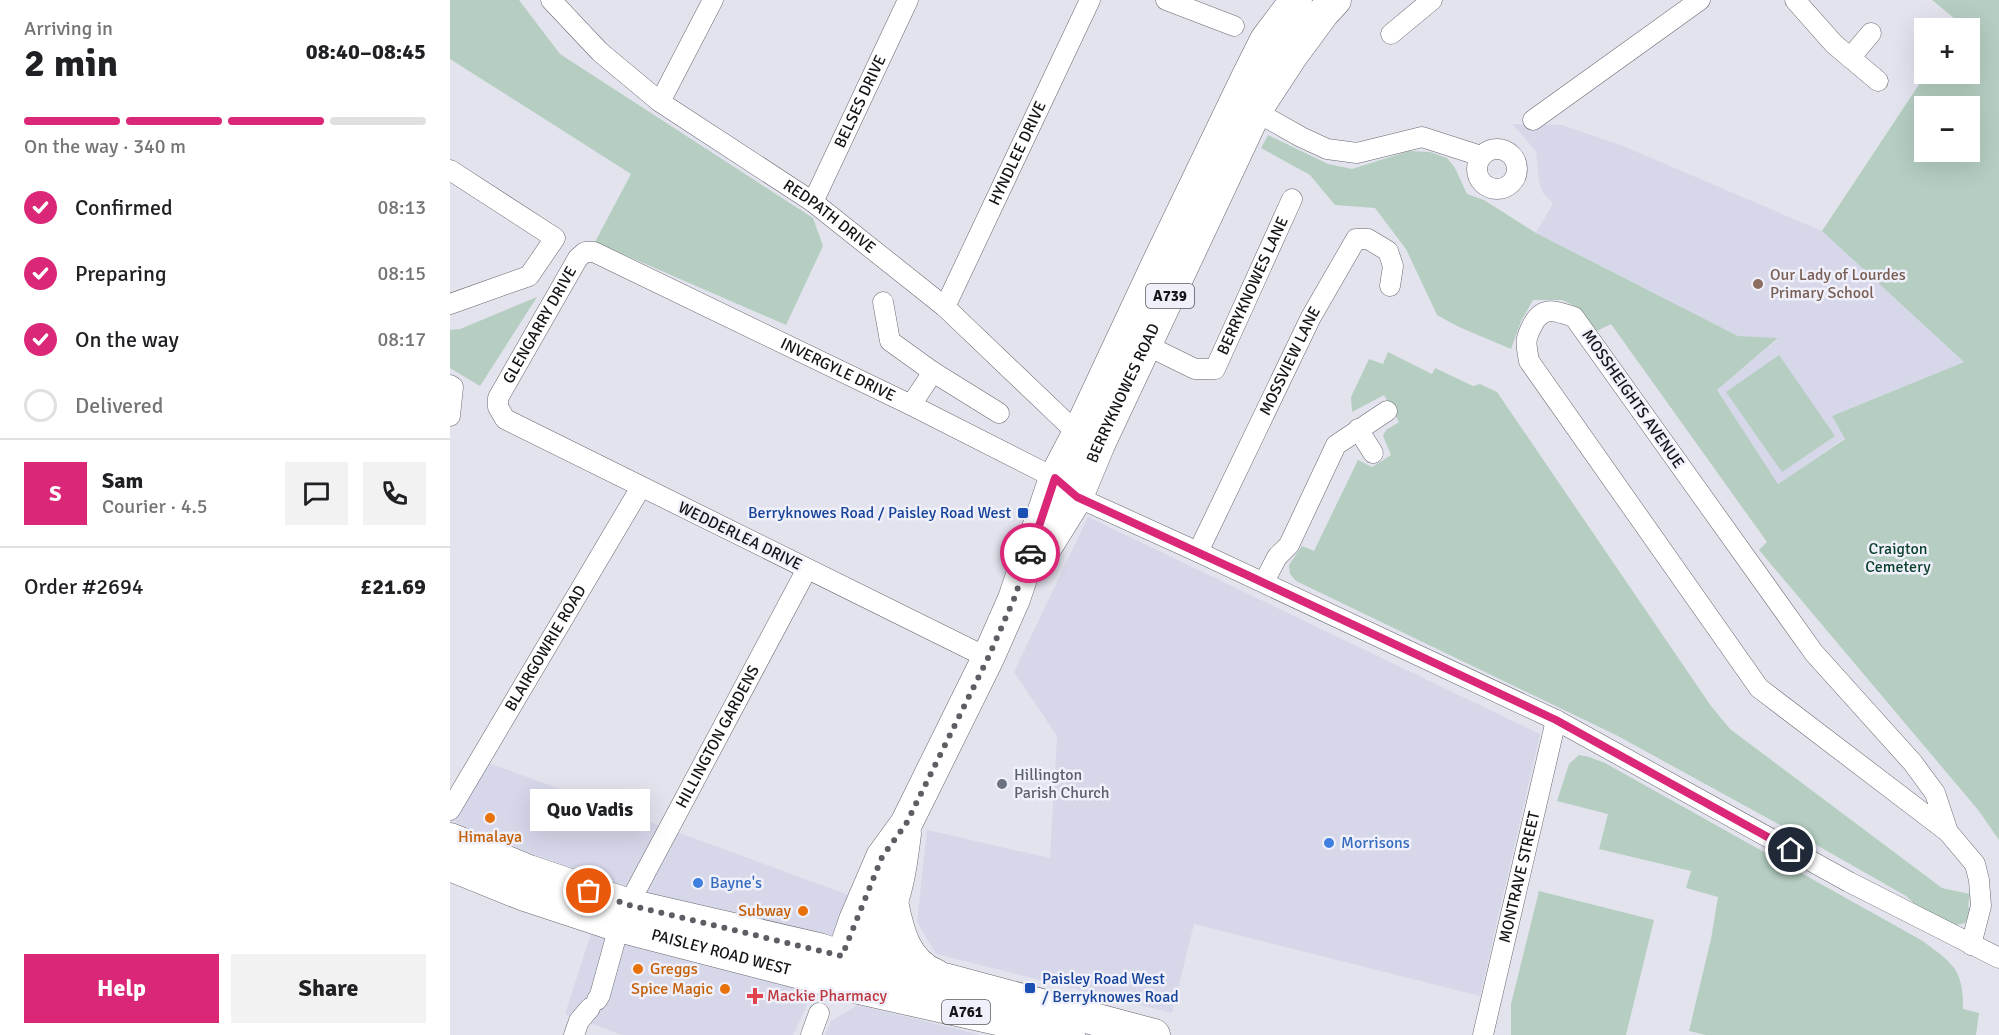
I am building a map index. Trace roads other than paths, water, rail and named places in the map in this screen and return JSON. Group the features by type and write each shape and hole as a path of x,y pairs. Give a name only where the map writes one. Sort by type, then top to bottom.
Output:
{"main road":[{"name":"BERRYKNOWES ROAD","path":"1089,439 1146,345 1246,105 1266,40 1296,0"},
{"name":"BERRYKNOWES ROAD","path":"852,964 882,857 906,824 988,658 1246,105 1292,55 1335,0"},
{"name":"BERRYKNOWES ROAD","path":"852,964 883,922 892,902 902,860 906,824"},
{"name":"PAISLEY ROAD WEST","path":"450,839 529,871 624,916"},
{"name":"PAISLEY ROAD WEST","path":"450,866 522,894 852,964 1069,1035"},
{"path":"892,902 903,945 910,956 923,970 944,979"},
{"path":"852,964 887,980 1057,1020 1073,1025 1086,1035"},
{"name":"PAISLEY ROAD WEST","path":"852,964 890,967 944,979 1138,1033"}],"street":[{"name":"REDPATH DRIVE","path":"551,0 600,52 660,102 813,202 945,307 1089,439"},
{"path":"660,102 713,0"},
{"name":"BELSES DRIVE","path":"813,202 908,0"},
{"name":"HYNDLEE DRIVE","path":"945,307 1090,0"},
{"path":"1166,0 1234,26"},
{"path":"1391,34 1432,0"},
{"path":"1533,120 1700,0"},
{"path":"1795,0 1834,44 1878,81"},
{"path":"1850,58 1871,33"},
{"path":"1246,105 1301,137 1327,149 1358,153 1422,137 1481,156"},
{"path":"450,170 555,238 529,276 450,304"},
{"name":"BERRYKNOWES LANE","path":"1146,345 1195,369 1215,369 1292,200"},
{"name":"MOSSVIEW LANE","path":"1198,552 1311,317 1356,239 1368,239 1388,250 1393,266 1390,286"},
{"name":"GLENGARRY DRIVE","path":"498,407 498,398 578,258 585,252 594,252"},
{"name":"INVERGYLE DRIVE","path":"594,252 911,405 1066,487 1198,552 1556,720 1849,882 1999,958"},
{"path":"882,302 890,341 933,372 999,412"},
{"name":"MOSSHEIGHTS AVENUE","path":"1948,832 1935,793 1919,771 1814,653 1574,317 1548,311 1538,315 1525,339 1529,361 1759,688 1948,832 1975,864 1981,906 1971,945"},
{"path":"911,405 933,372"},
{"path":"450,416 451,386"},
{"name":"WEDDERLEA DRIVE","path":"498,407 505,419 988,658"},
{"path":"1264,582 1277,557 1289,545 1336,445 1387,411"},
{"path":"1358,429 1373,453"},
{"name":"BLAIRGOWRIE ROAD","path":"450,810 641,487"},
{"name":"HILLINGTON GARDENS","path":"574,1035 579,1021 600,995 624,916 807,569"},
{"name":"MONTRAVE STREET","path":"1483,1035 1556,720"},
{"path":"810,1035 819,1013"}],"place":[{"name":"Our Lady of Lourdes Primary School","path":"1758,284"},
{"name":"Berryknowes Road / Paisley Road West","path":"1023,513"},
{"name":"Hillington Parish Church","path":"1002,784"},
{"name":"Himalaya","path":"490,818"},
{"name":"Morrisons","path":"1329,843"},
{"name":"Bayne's","path":"698,883"},
{"name":"Quo Vadis","path":"589,891"},
{"name":"Subway","path":"803,911"},
{"name":"Greggs","path":"638,969"},
{"name":"Paisley Road West / Berryknowes Road","path":"1030,988"},
{"name":"Spice Magic","path":"725,989"},
{"name":"Mackie Pharmacy","path":"755,996"}],"park label":[{"name":"Craigton Cemetery","path":"1898,558"}]}
